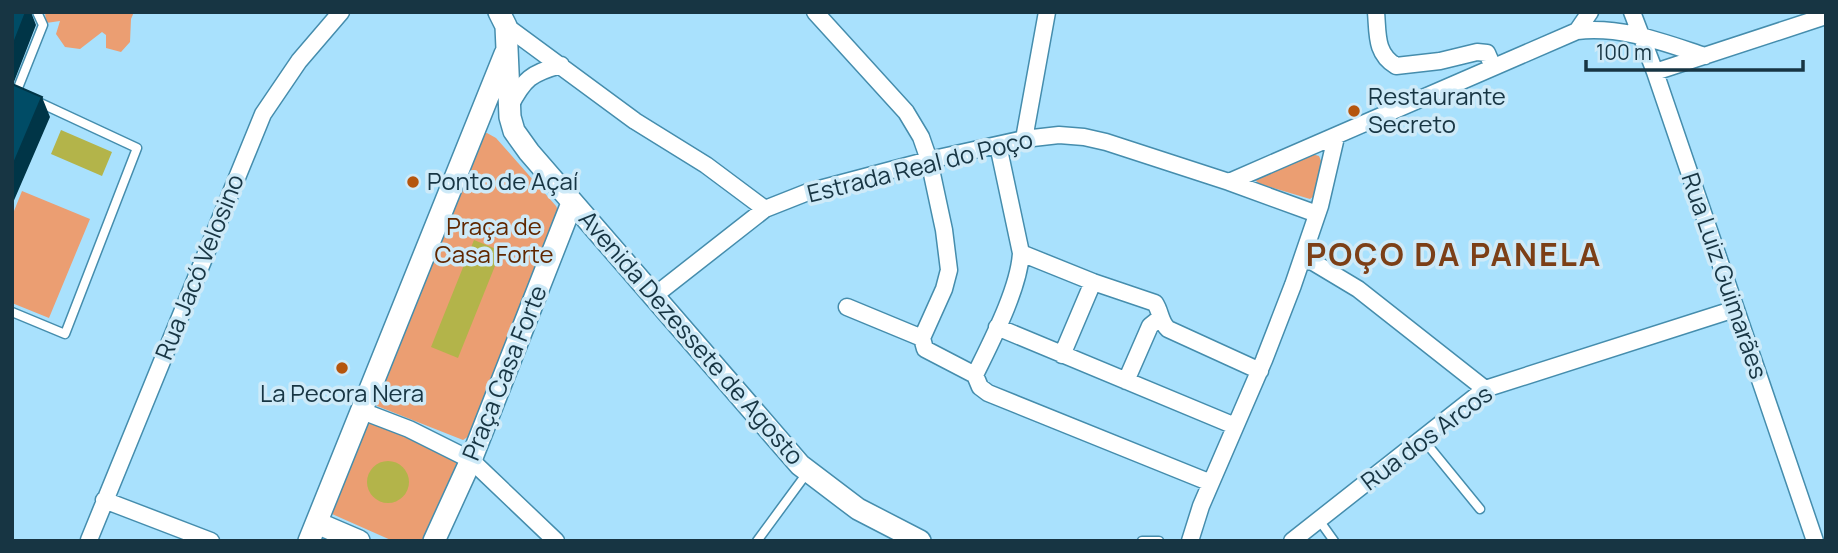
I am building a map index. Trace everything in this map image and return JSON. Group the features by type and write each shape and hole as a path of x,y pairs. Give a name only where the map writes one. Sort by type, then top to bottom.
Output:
{"street":[{"name":"Rua Jacó Velosino","path":"89,540 263,114 299,61 341,12"},
{"path":"815,12 906,112 921,137 929,160 944,230 949,270 944,289 922,338 925,349 975,376 979,387 988,393 1211,483"},
{"path":"1024,139 1047,12"},
{"path":"1376,12 1379,46 1385,60 1396,66 1440,61 1478,52 1487,53 1493,67"},
{"path":"1577,32 1590,12"},
{"name":"Rua Luiz Guimarães","path":"1632,12 1655,72 1815,541"},
{"path":"1655,72 1826,16"},
{"path":"505,19 635,121 706,165 765,209"},
{"name":"Avenida Dezessete de Agosto","path":"505,19 509,108 514,131 572,203 807,472 858,509 920,541"},
{"path":"1229,182 1577,32 1610,29 1639,34 1705,56"},
{"path":"359,541 313,532 508,49"},
{"path":"509,108 531,75 561,65"},
{"name":"Estrada Real do Poço","path":"654,296 765,209 808,192 929,160 1024,139 1059,135 1106,142 1317,214"},
{"path":"1190,541 1211,483 1260,371 1303,256 1317,214 1336,137"},
{"path":"975,376 1020,267 1021,253 998,145"},
{"name":"Praça Casa Forte","path":"434,541 471,460 572,203"},
{"path":"1021,253 1155,303 1168,330 1260,371"},
{"path":"1303,256 1358,289 1485,389"},
{"path":"1062,355 1093,282"},
{"path":"847,307 922,338"},
{"name":"Rua dos Arcos","path":"1292,541 1485,389 1735,309"},
{"path":"1126,381 1150,326 1160,318"},
{"path":"997,327 1235,426"},
{"path":"362,411 409,429 471,460 556,541"},
{"path":"104,500 211,541"}],"lane":[{"path":"12,103 43,25 37,12"},
{"path":"12,312 65,334 137,148 16,92"},
{"path":"1422,438 1480,509"},
{"path":"757,541 807,472"},
{"path":"1318,520 1334,541"},
{"path":"1142,541 1159,541"}],"green space":[{"path":"45,12 134,12 130,42 121,52 106,48 106,35 102,32 80,49 65,47 56,34 60,21 46,23"},
{"name":"Praça de Casa Forte","path":"487,133 496,138 556,206 559,222 469,436 463,440 377,406 375,402 482,134"},
{"path":"1312,154 1319,156 1322,163 1314,196 1310,199 1256,181 1257,178"},
{"path":"22,191 90,219 49,318 12,303 12,216"},
{"path":"369,421 453,454 458,460 425,541 393,541 331,512 364,425"}],"shaded area":[{"path":"61,130 112,152 102,176 51,154"},
{"path":"474,240 501,251 458,358 431,347"},
{"path":"388,461 403,467 409,482 403,497 388,503 373,497 367,482 373,467"}],"building":[{"path":"12,12 26,12 12,48"},
{"path":"12,84 42,97 12,168"}],"place":[{"name":"Restaurante Secreto","path":"1354,111"},
{"name":"Ponto de Açaí","path":"413,182"},
{"name":"La Pecora Nera","path":"342,368"}],"district":[{"name":"POÇO DA PANELA","path":"1454,255"}]}
